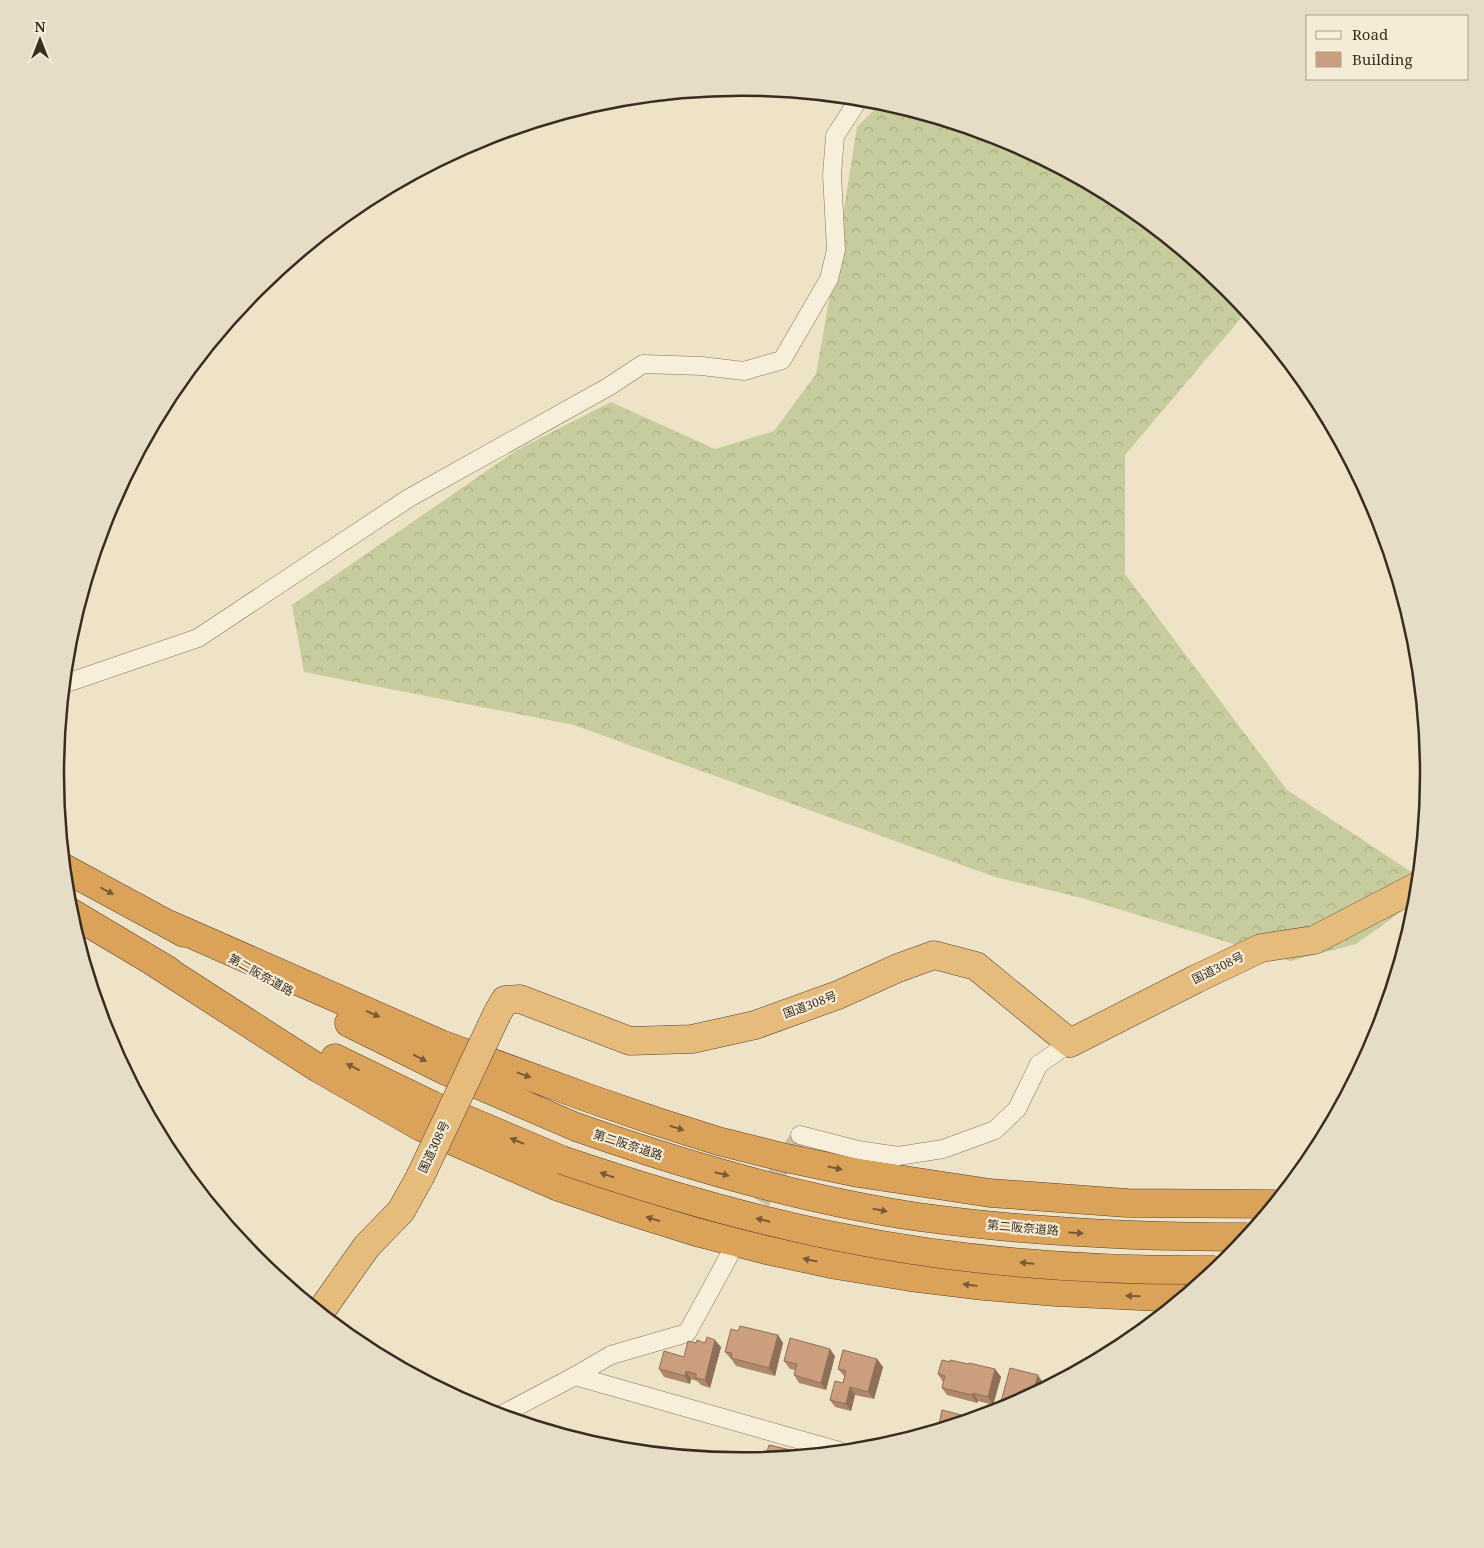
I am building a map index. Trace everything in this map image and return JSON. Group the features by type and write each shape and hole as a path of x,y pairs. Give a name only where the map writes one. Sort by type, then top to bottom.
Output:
{"highway":[{"name":"第二阪奈道路","path":"71,872 318,1007 438,1067 576,1127 643,1150 724,1174 847,1204 917,1216 988,1226 1057,1232 1238,1236"},
{"name":"国道308号","path":"324,1308 368,1246 401,1211 420,1177 497,1014 506,1000 520,999 630,1041 692,1039 755,1025 838,995 898,968 934,955 976,966 1070,1043 1261,948 1314,940 1410,890"},
{"path":"80,918 318,1068 422,1127 556,1186 696,1232 836,1265 984,1286 1056,1292 1172,1298"},
{"path":"168,924 440,1044 591,1099 718,1141 858,1173 990,1194 1127,1203 1266,1204"},
{"path":"152,962 300,1040 432,1105 562,1160 632,1184 701,1204 840,1237 903,1248 986,1260 1130,1269 1205,1270"}],"street":[{"path":"71,682 198,638 409,498 608,387 643,364 702,366 744,371 782,360 829,280 836,250 832,175 835,136 854,106"},
{"path":"800,1135 858,1150 898,1156 943,1149 995,1130 1017,1109 1039,1064 1070,1043"},
{"path":"509,1411 611,1355 687,1333 729,1256"},
{"path":"575,1376 822,1447"}],"green space":[{"path":"875,109 918,119 960,132 1002,147 1042,166 1119,210 1155,236 1222,294 1242,316 1125,455 1125,574 1287,790 1412,873 1407,908 1356,944 1290,961 1082,898 995,877 574,725 304,672 292,605 517,450 611,402 715,449 774,431 816,374 857,127"}],"building":[{"path":"740,1326 778,1335 769,1368 731,1358 732,1353 725,1352 731,1329 738,1331"},
{"path":"707,1337 715,1340 705,1380 696,1378 696,1374 686,1371 685,1376 659,1369 664,1351 684,1357 688,1341 696,1343 697,1340 705,1343"},
{"path":"790,1338 830,1349 821,1383 794,1375 797,1364 784,1361"},
{"path":"843,1350 877,1359 868,1392 850,1387 846,1404 830,1400 835,1381 843,1383 846,1371 838,1369"},
{"path":"942,1360 969,1363 995,1369 988,1397 942,1388 945,1376 938,1374"},
{"path":"1010,1368 1038,1375 1035,1385 1001,1401"},
{"path":"942,1410 962,1415 960,1416 939,1422"},
{"path":"769,1445 792,1450 786,1451 767,1451"}],"tunnel":[{"path":"747,1225 800,1135"}]}
